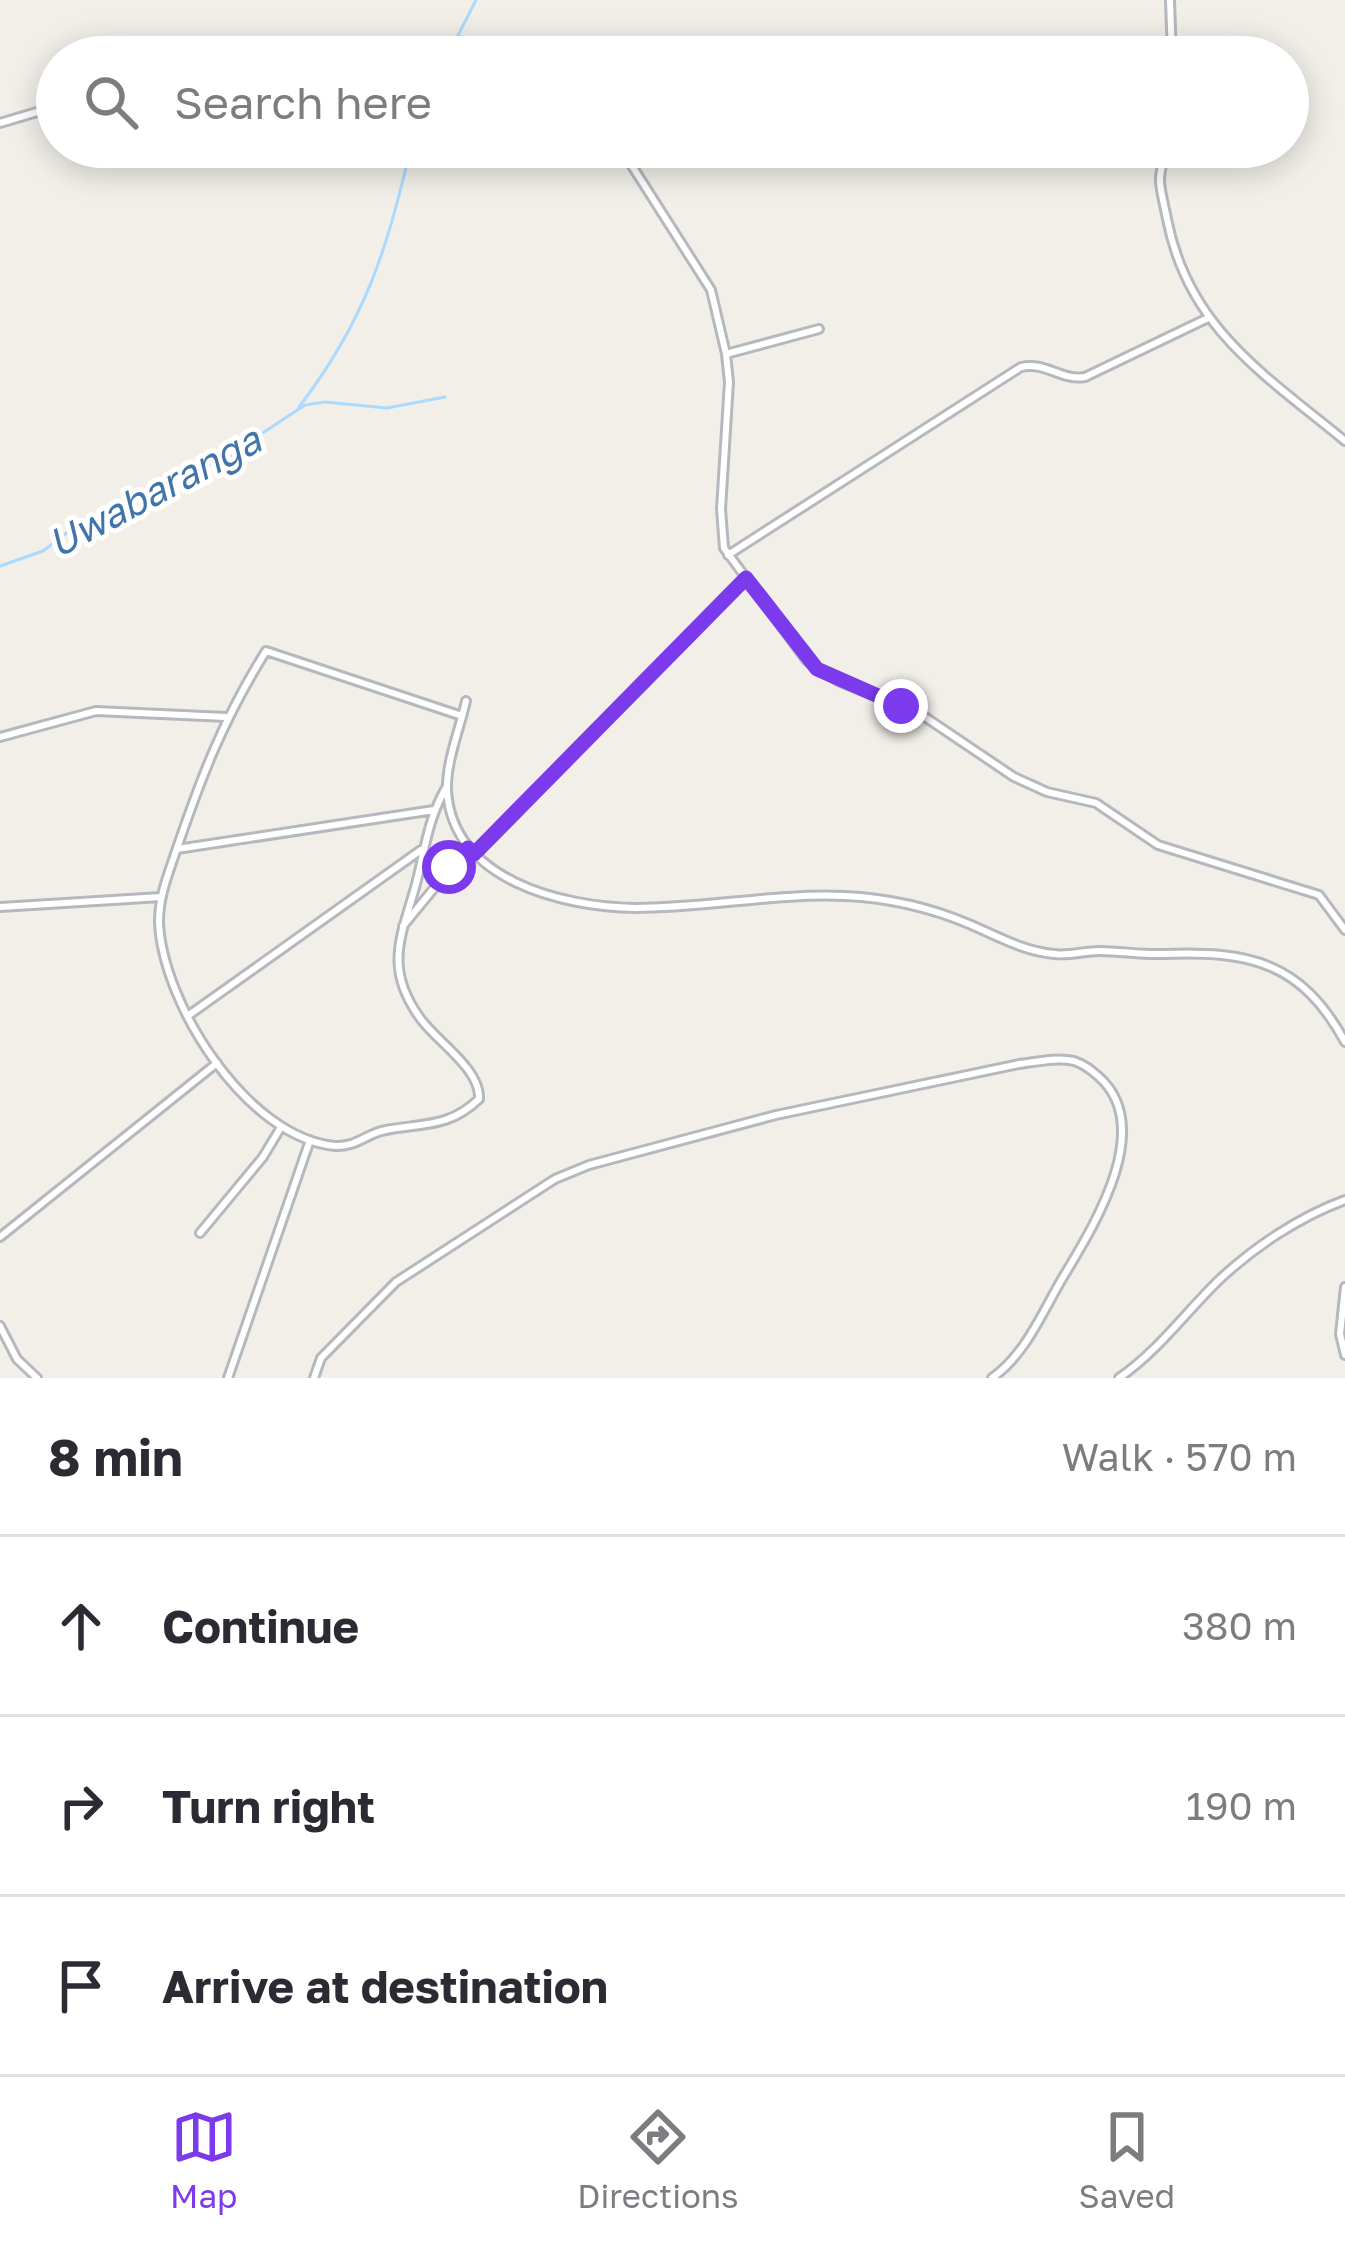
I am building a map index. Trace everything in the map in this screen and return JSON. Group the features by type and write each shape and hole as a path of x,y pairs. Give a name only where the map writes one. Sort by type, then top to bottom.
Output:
{"street":[{"path":"1170,0 1171,36"},
{"path":"0,123 36,112"},
{"path":"633,168 711,290 727,354 721,533 728,555 817,669 922,715 1014,777 1047,792 1096,803 1158,845 1319,896 1345,930"},
{"path":"1160,168 1171,239 1185,280 1208,318 1253,366 1345,440"},
{"path":"728,555 1021,367 1037,364 1074,379 1085,377 1208,318"},
{"path":"727,354 819,329"},
{"path":"400,928 471,851 746,578"},
{"path":"462,716 266,652 226,717 196,787 161,897 159,923 165,957 189,1015 217,1063 260,1113 310,1140 358,1144 385,1130 421,1128 458,1115 479,1099 476,1082 414,1009 399,965 400,928 434,810 447,786 466,701"},
{"path":"0,737 97,711 226,717"},
{"path":"447,786 452,817 471,851 498,874 527,886 622,907 845,896 916,905 1033,952 1244,956 1283,970 1305,988 1328,1013 1345,1042"},
{"path":"177,849 434,810"},
{"path":"189,1015 422,850"},
{"path":"0,907 161,897"},
{"path":"0,1237 217,1063"},
{"path":"314,1378 321,1358 396,1282 555,1179 776,1115 1018,1064 1080,1063 1104,1081 1120,1103 1122,1147 1098,1214 1068,1269 1016,1357 992,1378"},
{"path":"200,1233 281,1126"},
{"path":"228,1378 310,1140"},
{"path":"1119,1378 1159,1346 1222,1277 1288,1228 1345,1200"},
{"path":"1345,1287 1340,1334 1345,1355"},
{"path":"0,1326 17,1359 37,1378"}],"waterway":[{"path":"458,36 476,0"},
{"path":"299,407 341,344 371,283 406,168"},
{"name":"Uwabaranga","path":"0,566 43,551 86,518 120,501 238,454 305,405 325,402 387,408 445,397"}],"route":[{"path":"449,867 468,848 474,854 746,578 807,661 838,681 901,706"}]}
